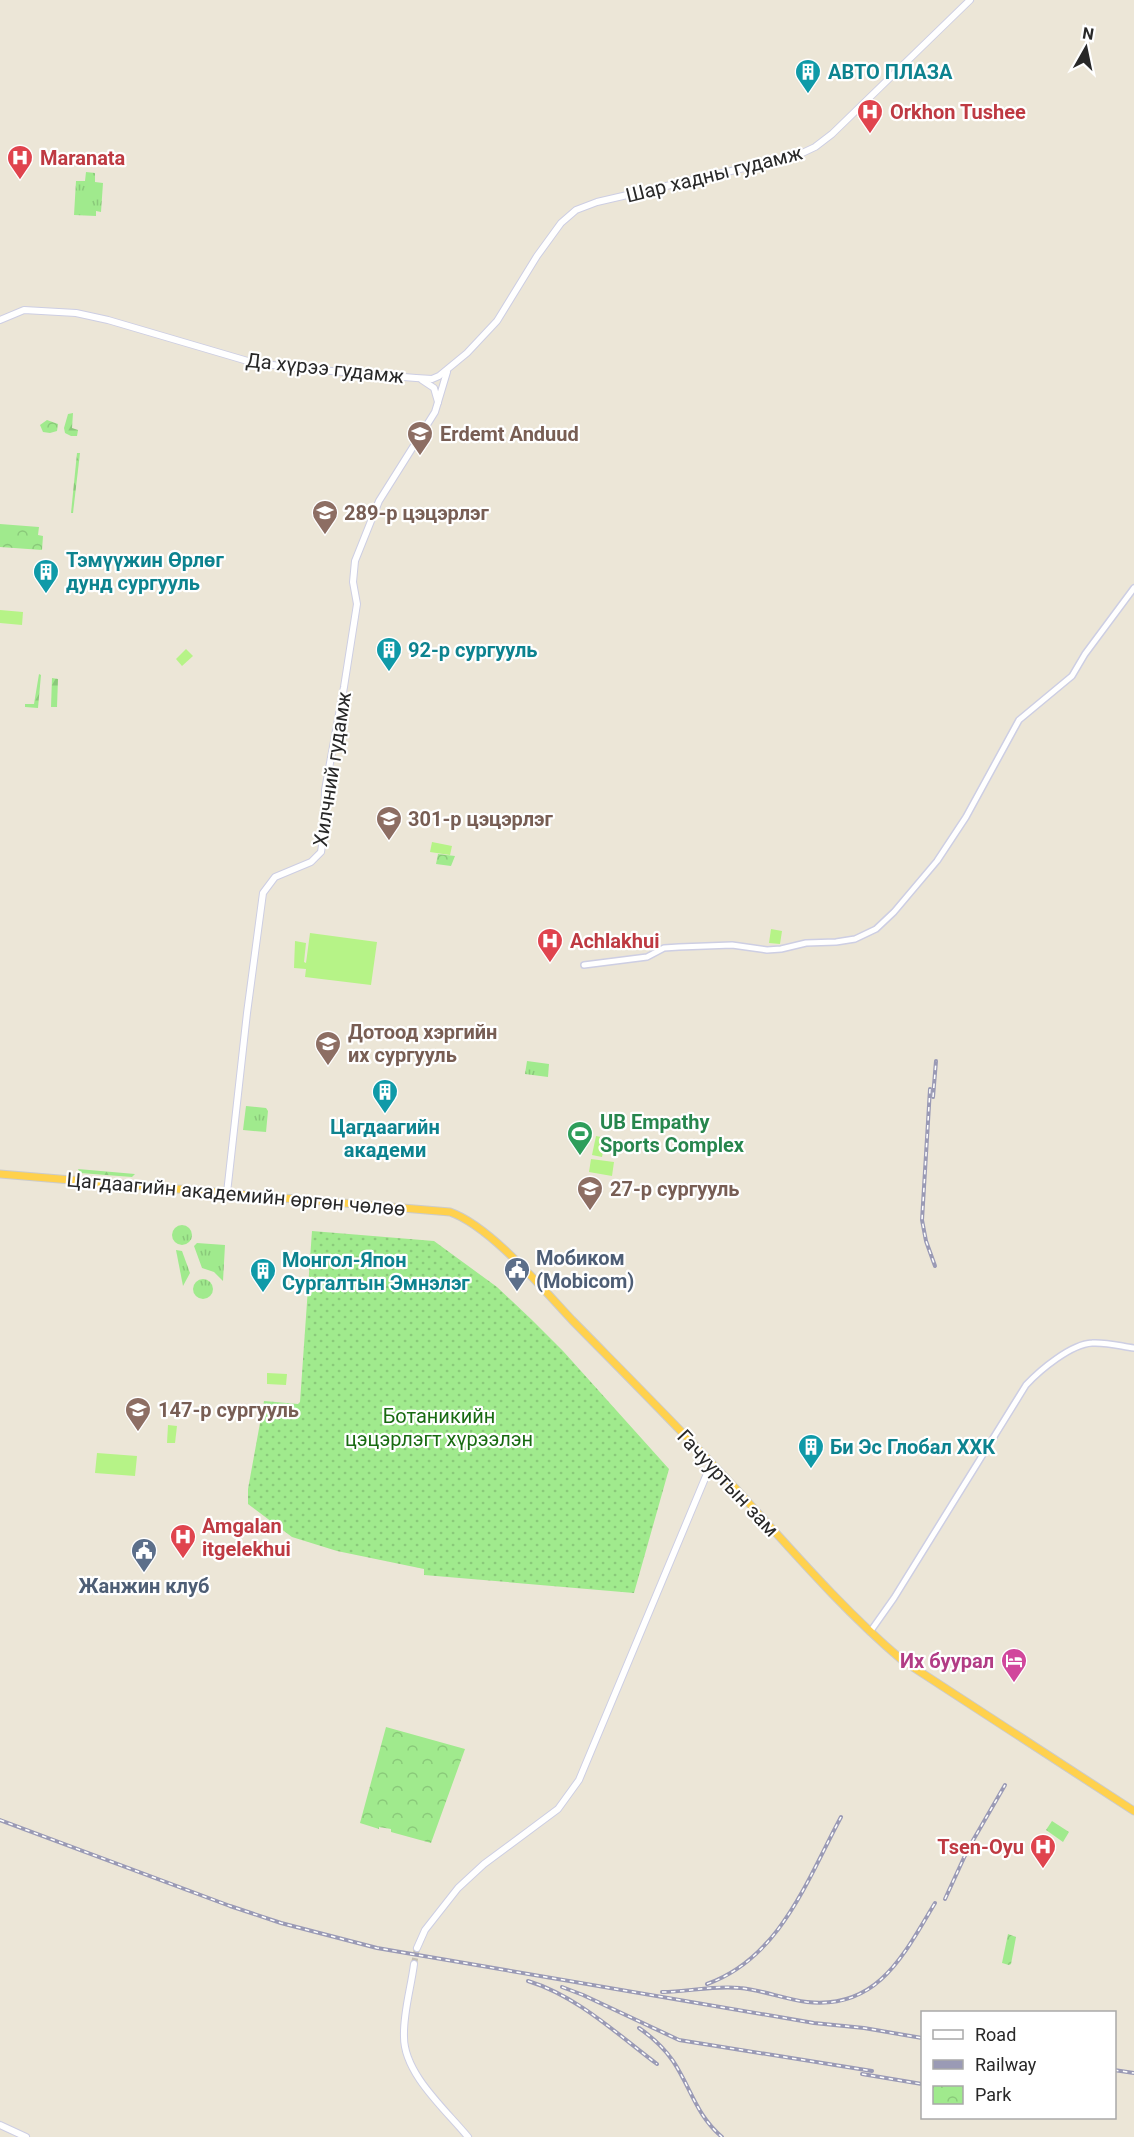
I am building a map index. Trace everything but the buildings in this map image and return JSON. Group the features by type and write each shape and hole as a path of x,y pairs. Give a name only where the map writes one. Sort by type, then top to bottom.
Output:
{"highway":[{"name":"Цагдаагийн академийн өргөн чөлөө","path":"0,1174 450,1212 470,1222"},
{"name":"Гачууртын зам","path":"470,1222 495,1241 518,1264 870,1632 902,1660 1134,1811"}],"main road":[{"name":"Шар хадны гудамж","path":"448,371 495,324 549,238 567,217 579,208 778,161 808,151 832,134 970,0"},
{"name":"Да хүрээ гудамж","path":"0,320 28,309 76,313 108,320 251,362 295,368 436,378"},
{"path":"432,386 436,378 448,371"},
{"name":"Хилчний гудамж","path":"227,1193 263,893 275,877 311,862 321,852 325,789 357,604 353,582 355,561 379,501 438,406 448,371"},
{"path":"416,378 432,386 437,394 438,406"},
{"path":"417,1948 425,1930 458,1888 484,1864 554,1812 579,1780 711,1464"},
{"path":"414,1964 404,2033 406,2055 417,2076 468,2137"},
{"path":"0,2125 26,2137"}],"street":[{"path":"584,965 647,957 664,948 732,945 767,950 781,949 806,943 855,939 876,929 894,912 937,861 966,817 1016,724 1072,676 1085,654 1134,588"},
{"path":"870,1632 894,1598 1026,1385 1039,1371 1080,1345 1092,1342 1134,1348"}],"green space":[{"path":"86,172 95,173 95,182 103,183 101,212 96,211 96,216 74,215 76,181 85,181"},
{"path":"73,413 72,428 78,430 77,436 65,433 64,428 68,414"},
{"path":"47,420 58,424 57,431 43,432 40,425"},
{"path":"77,453 80,453 73,513 71,513"},
{"path":"0,524 39,527 38,535 43,536 42,550 0,547"},
{"path":"0,610 23,612 22,625 0,623"},
{"path":"186,649 193,656 182,666 176,659"},
{"path":"39,674 41,675 38,708 25,707 25,704 34,704"},
{"path":"52,678 58,679 57,707 51,707"},
{"path":"432,842 452,846 450,855 430,852"},
{"path":"438,854 455,856 451,866 436,864"},
{"path":"771,929 782,931 780,944 769,943"},
{"path":"310,933 377,942 371,985 305,977 306,969 294,968 295,941 306,943 304,962 306,963"},
{"path":"527,1061 549,1064 548,1077 525,1074"},
{"path":"246,1106 266,1108 268,1111 266,1132 243,1130"},
{"path":"596,1136 606,1138 602,1157 592,1155"},
{"path":"591,1159 614,1162 612,1176 589,1172"},
{"path":"78,1169 135,1174 132,1177 80,1173"},
{"path":"182,1225 189,1228 192,1235 189,1242 182,1245 175,1242 172,1235 175,1228"},
{"name":"Ботаникийн цэцэрлэгт хүрээлэн","path":"312,1231 434,1241 497,1287 532,1320 563,1351 669,1469 634,1593 424,1575 424,1569 337,1551 292,1537 248,1504 248,1489 264,1401 298,1404 300,1402"},
{"path":"197,1243 225,1245 223,1281 214,1272 202,1268 194,1246"},
{"path":"176,1250 182,1251 190,1273 183,1286"},
{"path":"203,1279 210,1282 213,1289 210,1296 203,1299 196,1296 193,1289 196,1282"},
{"path":"267,1373 287,1374 286,1385 267,1384"},
{"path":"168,1425 177,1426 175,1443 167,1443"},
{"path":"97,1453 137,1456 135,1476 95,1473"},
{"path":"386,1727 465,1749 431,1843 391,1832 391,1829 379,1827 379,1829 360,1823"},
{"path":"1052,1821 1069,1832 1063,1842 1046,1830"},
{"path":"1008,1934 1016,1937 1009,1965 1002,1963"}],"tunnel":[{"path":"414,1964 417,1948"}],"railway":[{"path":"933,1097 936,1061"},
{"path":"930,1089 922,1220 926,1241 935,1266"},
{"path":"945,1899 968,1849 1005,1785"},
{"path":"707,1984 732,1972 754,1956 773,1936 803,1891 841,1817"},
{"path":"0,1820 230,1906 281,1923 377,1948 814,2023 864,2028 921,2038"},
{"path":"662,1992 730,1987 807,2002 832,2002 853,1997 871,1988 900,1959 935,1903"},
{"path":"528,1981 580,2006 657,2064"},
{"path":"562,1987 679,2040 872,2071"},
{"path":"639,2028 658,2043 669,2056 706,2120 722,2137"},
{"path":"1116,2070 1134,2073"},
{"path":"862,2074 921,2084"}],"place":[{"name":"АВТО ПЛАЗА","path":"808,95"},
{"name":"Orkhon Tushee","path":"870,135"},
{"name":"Maranata","path":"20,181"},
{"name":"Erdemt Anduud","path":"420,457"},
{"name":"289-р цэцэрлэг","path":"325,536"},
{"name":"Тэмүүжин Өрлөг дунд сургууль","path":"46,595"},
{"name":"92-р сургууль","path":"389,673"},
{"name":"301-р цэцэрлэг","path":"389,842"},
{"name":"Achlakhui","path":"550,964"},
{"name":"Дотоод хэргийн их сургууль","path":"328,1067"},
{"name":"Цагдаагийн академи","path":"385,1115"},
{"name":"UB Empathy Sports Complex","path":"580,1157"},
{"name":"27-р сургууль","path":"590,1212"},
{"name":"Мобиком (Mobicom)","path":"517,1293"},
{"name":"Монгол-Япон Сургалтын Эмнэлэг","path":"263,1294"},
{"name":"147-р сургууль","path":"138,1433"},
{"name":"Би Эс Глобал ХХК","path":"811,1470"},
{"name":"Amgalan itgelekhui","path":"183,1560"},
{"name":"Жанжин клуб","path":"144,1574"},
{"name":"Их буурал","path":"1014,1684"},
{"name":"Tsen-Oyu","path":"1043,1870"}]}
